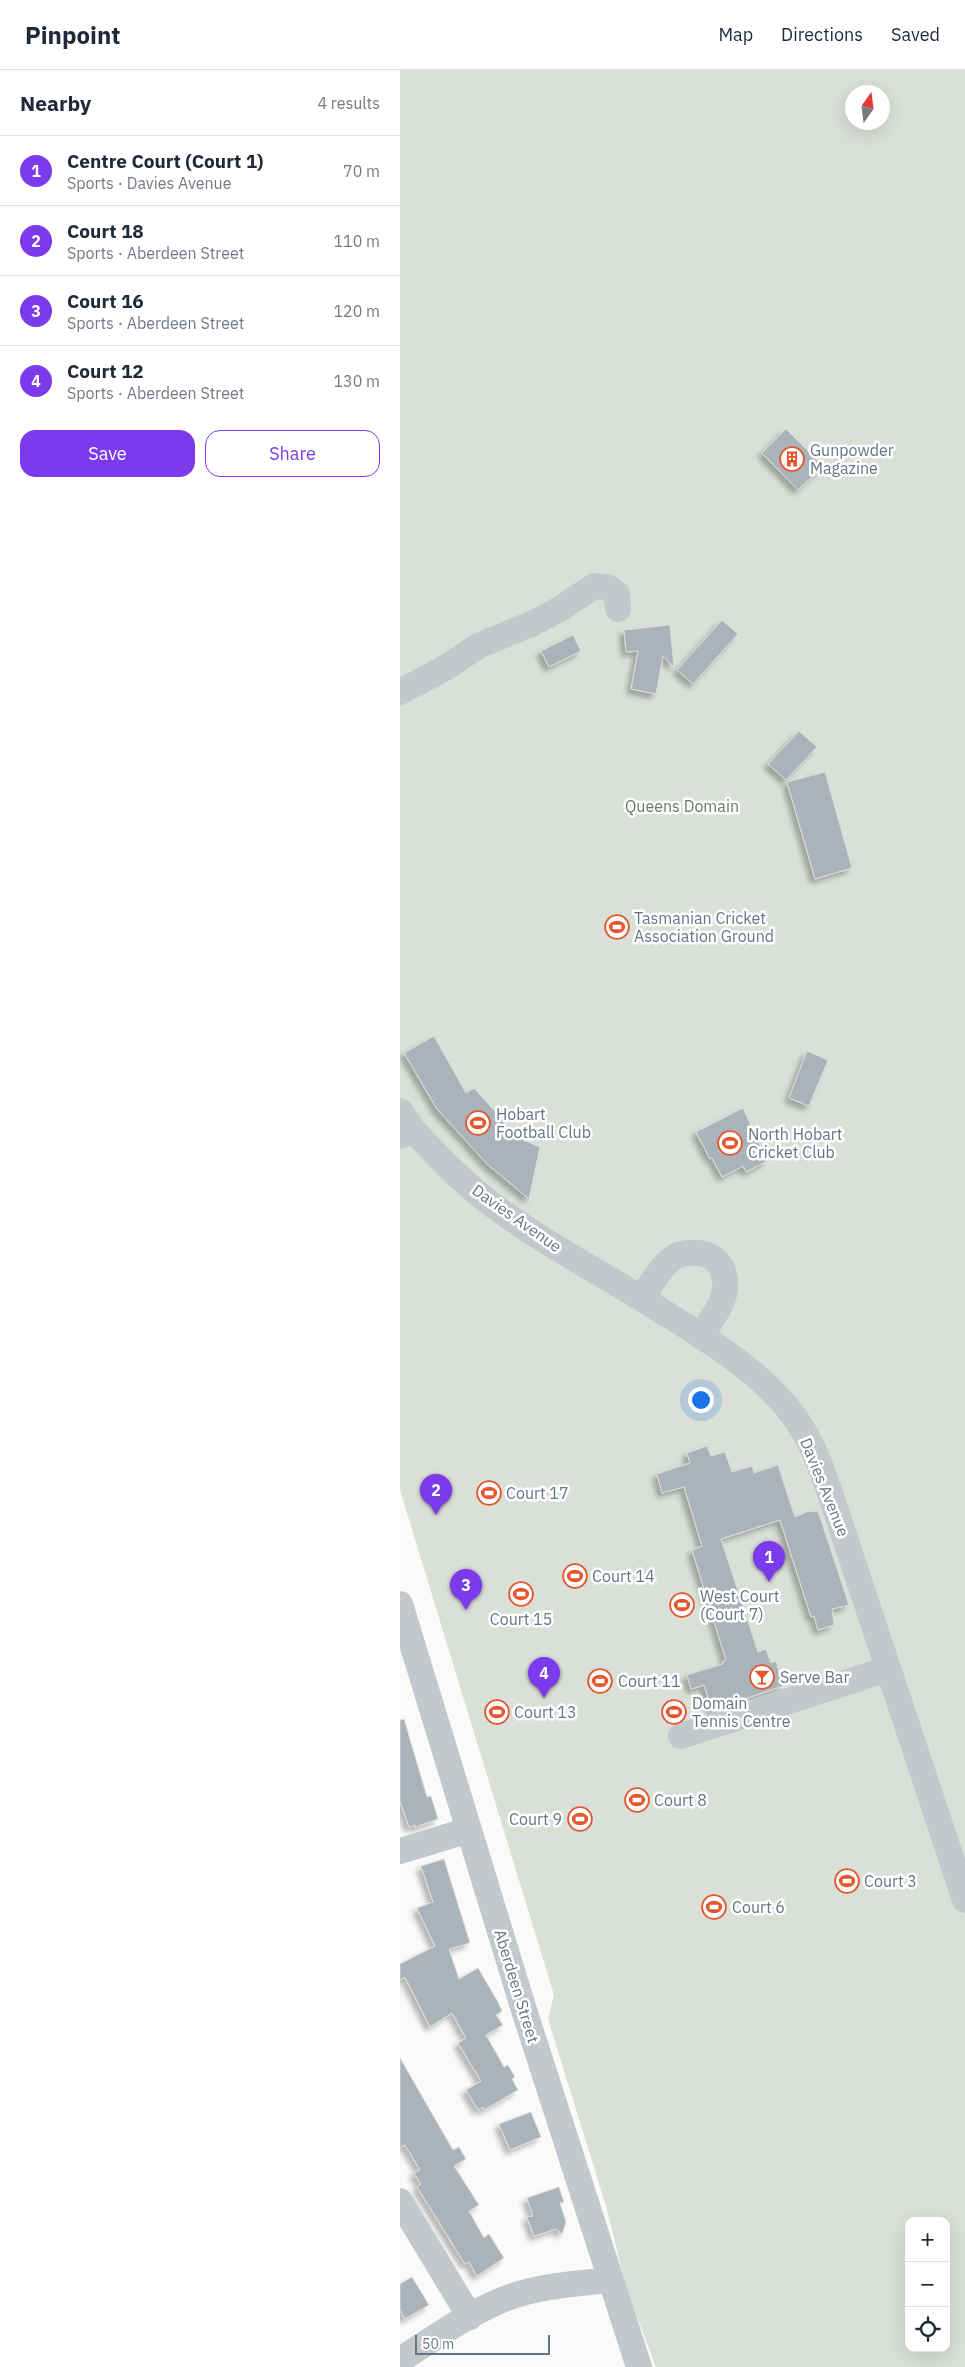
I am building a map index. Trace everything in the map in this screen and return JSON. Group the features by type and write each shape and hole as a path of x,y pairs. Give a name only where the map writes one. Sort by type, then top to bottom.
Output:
{"street":[{"path":"400,692 446,667 478,646 531,624 560,609 594,586 607,587 617,594 618,609"},
{"name":"Davies Avenue","path":"405,1126 477,1193 566,1252 701,1336 762,1383 791,1413 808,1440 834,1505 965,1900"},
{"path":"641,1298 669,1261 680,1254 702,1253 715,1257 723,1268 725,1284 722,1301 701,1336"},
{"name":"Aberdeen Street","path":"400,1604 468,1830 639,2367"},
{"path":"681,1736 888,1669"},
{"path":"400,1851 468,1830"},
{"path":"400,2201 470,2317"},
{"path":"400,2360 503,2299 546,2288 610,2280"}],"green space":[{"name":"Queens Domain","path":"400,70 965,70 965,2367 656,2367 627,2291 606,2206 548,2019 554,1995 400,1490"}],"building":[{"name":"Gunpowder Magazine","path":"786,429 823,466 798,490 762,453"},
{"path":"722,620 738,634 693,684 677,670"},
{"path":"670,625 674,667 663,656 656,694 631,689 638,651 626,652 624,630"},
{"path":"573,635 581,651 549,667 541,651"},
{"path":"799,731 817,747 786,780 768,764"},
{"path":"825,772 852,868 815,879 787,782"},
{"path":"434,1036 466,1093 474,1088 519,1138 540,1147 529,1199 487,1164 437,1109 404,1053"},
{"path":"807,1051 828,1060 809,1106 789,1098"},
{"name":"North Hobart Cricket Club","path":"743,1108 767,1161 746,1172 743,1166 722,1177 696,1132"},
{"path":"707,1446 711,1456 725,1452 732,1472 752,1466 754,1473 778,1465 795,1517 806,1512 818,1511 849,1605 832,1609 834,1625 818,1630 814,1616 811,1617 780,1520 721,1539 758,1652 766,1649 771,1663 776,1661 783,1686 712,1710 704,1685 691,1689 687,1675 723,1664 723,1661 726,1660 692,1550 702,1546 684,1487 662,1493 657,1474 690,1463 687,1453"},
{"path":"404,1719 427,1797 431,1796 438,1819 415,1827 415,1825 409,1827 400,1801 400,1720"},
{"path":"444,1859 470,1943 449,1949 459,1979 478,1968 498,2002 502,2011 496,2015 503,2025 486,2035 504,2067 508,2065 515,2077 512,2079 518,2090 484,2110 483,2107 478,2110 466,2090 481,2081 458,2043 466,2038 452,2013 430,2027 405,1977 400,1980 400,1964 435,1946 417,1908 433,1902 421,1866"},
{"path":"400,2058 453,2150 459,2147 466,2159 454,2166 479,2205 469,2211 484,2238 489,2234 504,2258 477,2276 469,2262 465,2264 417,2187 421,2184 414,2173 420,2170 405,2145 400,2148"},
{"path":"531,2112 541,2137 510,2150 499,2124"},
{"path":"559,2187 564,2202 560,2203 566,2222 562,2234 556,2229 534,2236 527,2217 533,2216 527,2198"},
{"path":"412,2277 429,2305 405,2319 400,2310 400,2284"}],"place":[{"name":"Gunpowder Magazine","path":"792,459"},
{"name":"Tasmanian Cricket Association Ground","path":"617,927"},
{"name":"Hobart Football Club","path":"478,1123"},
{"name":"North Hobart Cricket Club","path":"730,1143"},
{"name":"Court 17","path":"489,1493"},
{"name":"Court 18","path":"436,1515"},
{"name":"Court 14","path":"575,1576"},
{"name":"Centre Court (Court 1)","path":"769,1582"},
{"name":"Court 15","path":"521,1594"},
{"name":"West Court (Court 7)","path":"682,1605"},
{"name":"Court 16","path":"466,1610"},
{"name":"Serve Bar","path":"762,1677"},
{"name":"Court 11","path":"600,1681"},
{"name":"Court 12","path":"544,1698"},
{"name":"Court 13","path":"497,1712"},
{"name":"Domain Tennis Centre","path":"674,1712"},
{"name":"Court 8","path":"637,1800"},
{"name":"Court 9","path":"580,1819"},
{"name":"Court 3","path":"847,1881"},
{"name":"Court 6","path":"714,1907"}]}
